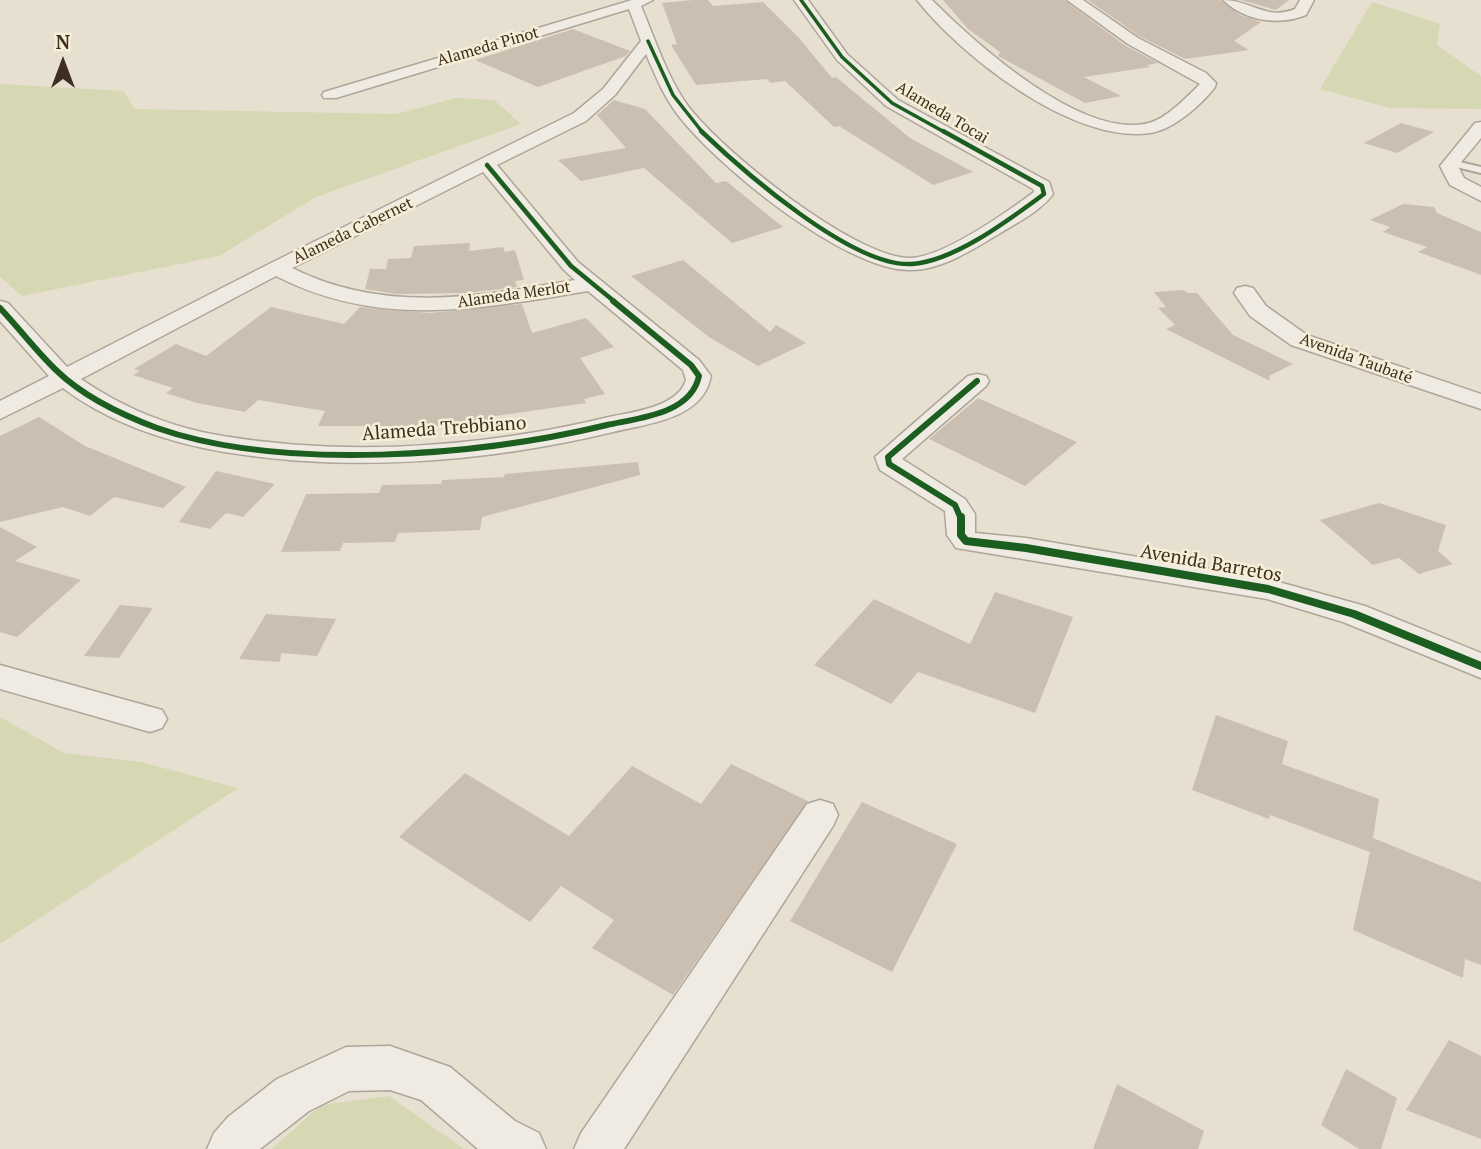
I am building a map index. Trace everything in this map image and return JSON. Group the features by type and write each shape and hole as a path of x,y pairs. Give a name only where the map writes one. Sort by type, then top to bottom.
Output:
{"street":[{"name":"Alameda Tocai","path":"669,89 684,112 715,146 761,183 830,233 887,261 925,263 946,255 1044,194 1042,186 892,103 842,57 801,0"},
{"path":"924,0 964,41 994,65 1048,100 1102,125 1138,130 1156,126 1166,121 1207,87 1208,83 1200,76 1143,47 1074,0"},
{"path":"1230,0 1256,14 1280,18 1301,12 1307,0"},
{"path":"640,2 648,41 669,89 648,87"},
{"name":"Alameda Pinot","path":"330,95 640,2"},
{"name":"Alameda Cabernet","path":"0,411 276,268 580,117 608,92 648,41"},
{"path":"608,92 629,89"},
{"path":"1481,127 1451,163 1450,172 1457,181 1481,195"},
{"name":"Alameda Trebbiano","path":"0,308 65,379 117,410 159,428 221,443 289,451 395,452 492,446 595,429 661,411 687,398 697,387 699,376 691,365 571,266 487,165"},
{"path":"453,182 503,187"},
{"name":"Alameda Merlot","path":"276,268 299,283 327,294 366,302 421,305 475,303 592,284"},
{"name":"Avenida Taubaté","path":"1245,293 1258,311 1299,340 1481,402"},
{"name":"Avenida Barretos","path":"977,381 888,457 889,464 955,505 961,514 961,535 966,541 1268,589 1354,614 1481,666"},
{"path":"0,677 150,719"},
{"path":"597,1149 820,815"},
{"path":"230,1149 244,1133 293,1094 346,1069 390,1068 434,1083 499,1137 523,1149"}],"lane":[{"path":"1451,163 1481,170"}],"green space":[{"path":"1372,2 1440,24 1437,45 1481,76 1481,109 1390,108 1320,89"},
{"path":"0,84 123,91 135,109 396,114 456,98 494,100 521,124 316,197 219,256 22,296 0,277"},
{"path":"0,717 64,753 141,762 238,788 0,944"},
{"path":"389,1096 464,1149 272,1149 321,1105"}],"building":[{"path":"708,0 713,6 763,2 799,38 832,78 836,77 910,138 973,172 933,185 839,126 834,127 785,81 771,83 767,79 696,85 671,45 677,44 662,3"},
{"path":"943,0 1064,0 1126,46 1158,63 1147,65 1150,67 1084,77 1121,96 1085,103 998,56 1000,52 968,29"},
{"path":"1088,0 1220,0 1240,15 1261,22 1234,41 1249,50 1185,59 1139,36"},
{"path":"1241,0 1289,0 1276,10"},
{"path":"573,29 630,51 626,56 538,87 475,60"},
{"path":"614,100 645,109 716,183 726,181 783,227 732,243 644,168 581,181 558,160 626,148 597,115"},
{"path":"1401,123 1434,132 1397,153 1364,143"},
{"path":"1403,204 1434,207 1437,213 1481,232 1481,275 1418,252 1427,247 1383,232 1390,227 1370,220"},
{"path":"470,243 469,251 503,247 505,252 515,250 524,280 515,281 517,287 467,293 397,294 365,289 370,269 386,269 388,259 411,258 414,246"},
{"path":"683,260 770,332 776,325 806,343 758,366 709,337 631,276"},
{"path":"1184,290 1187,293 1197,293 1233,335 1293,364 1269,376 1270,381 1166,329 1175,325 1158,308 1166,307 1154,292"},
{"path":"522,304 532,333 586,318 614,347 580,358 605,394 584,399 586,403 489,417 489,421 439,426 318,426 325,411 258,400 245,412 197,403 166,393 173,388 133,375 140,371 134,369 176,344 206,356 271,307 344,324 360,307 430,313"},
{"path":"978,398 1077,442 1025,486 929,439"},
{"path":"39,417 85,446 186,487 163,508 114,497 90,516 63,507 0,522 0,436"},
{"path":"638,462 640,475 482,517 480,530 398,533 395,542 343,543 340,551 281,552 306,494 379,493 382,485 441,484 442,480 504,477 505,474"},
{"path":"216,471 275,484 243,517 226,513 210,529 179,522"},
{"path":"1379,503 1446,525 1438,551 1453,564 1419,574 1399,558 1373,565 1320,520"},
{"path":"0,527 37,547 15,561 81,580 17,637 0,632"},
{"path":"995,592 1073,617 1035,713 918,672 891,704 814,665 874,599 970,644"},
{"path":"120,605 153,608 119,658 84,656"},
{"path":"266,614 336,619 317,656 281,653 280,662 239,659"},
{"path":"1216,715 1288,741 1282,764 1379,799 1373,838 1481,882 1481,965 1465,959 1463,978 1353,930 1370,852 1192,790"},
{"path":"731,764 808,801 673,995 592,948 614,920 561,886 530,922 399,837 465,773 569,836 632,766 701,804"},
{"path":"862,802 957,844 892,972 790,921"},
{"path":"1449,1040 1481,1056 1481,1139 1406,1110"},
{"path":"1346,1069 1397,1098 1381,1149 1359,1149 1321,1125"},
{"path":"1117,1084 1204,1131 1198,1149 1093,1149"}],"cycle path":[{"path":"648,41 678,104 725,154 755,180 822,228 885,260 909,264 941,256 998,226 1044,194 1042,186 892,103 842,57 801,0"},
{"path":"0,308 56,370 96,399 158,428 239,447 331,453 457,450 582,432 664,410 690,397 699,376 691,365 571,266 487,165"},
{"path":"977,381 888,457 889,464 955,505 961,514 961,535 966,541 1026,548 1268,589 1354,614 1481,666"}]}
